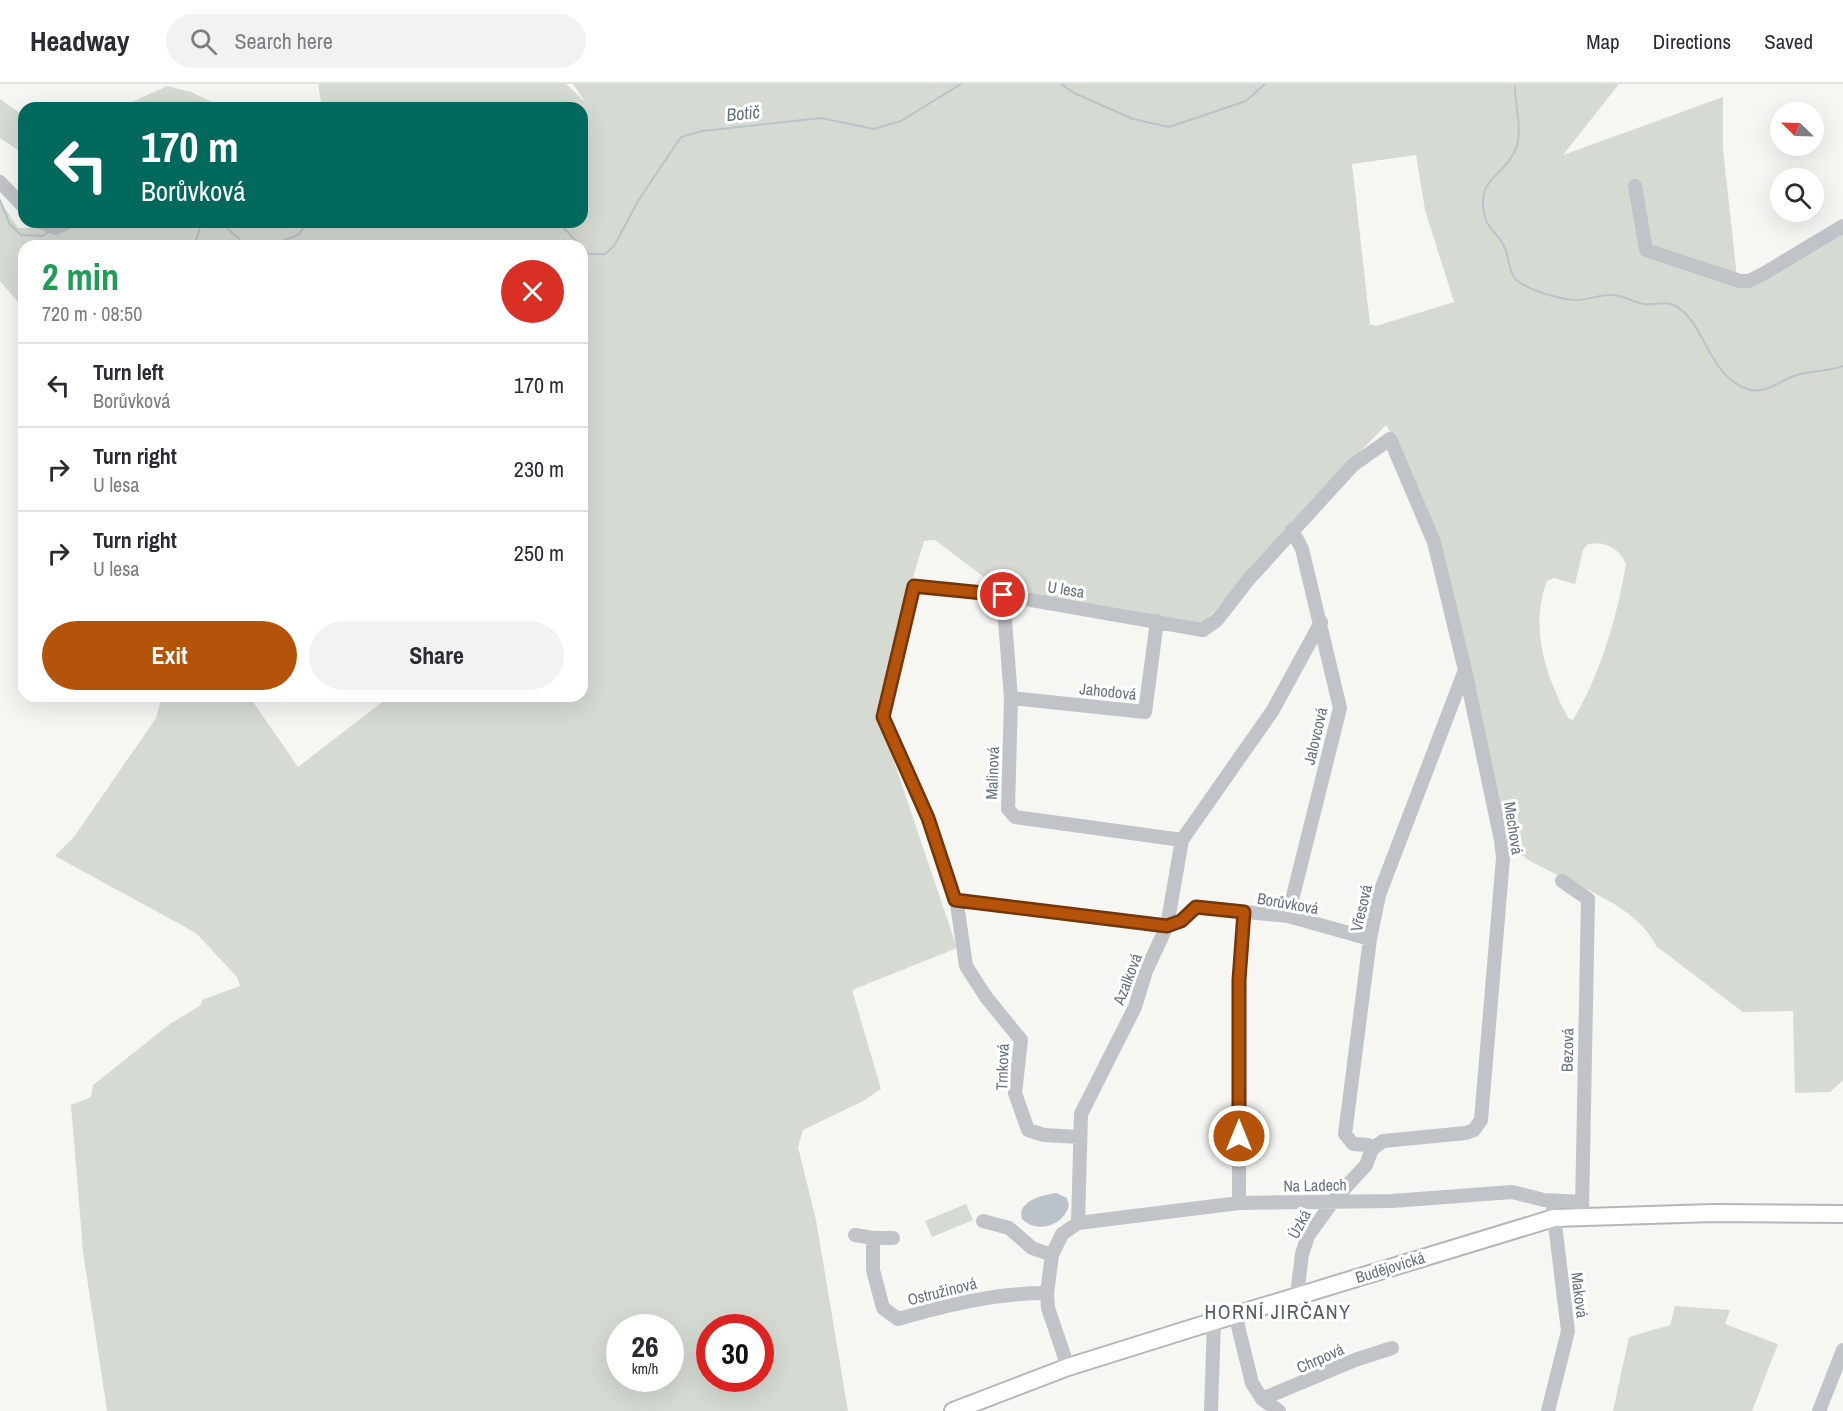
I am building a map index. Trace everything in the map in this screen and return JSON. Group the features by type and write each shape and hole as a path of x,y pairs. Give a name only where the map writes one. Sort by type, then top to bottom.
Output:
{"main road":[{"name":"Budějovická","path":"953,1411 1068,1368 1235,1314 1582,1209 1843,1215"}],"street":[{"path":"0,182 18,201"},
{"path":"1635,186 1646,250 1740,281 1749,281 1763,274 1843,226"},
{"name":"U lesa","path":"955,900 928,818 883,717 914,586 1003,595 1203,630 1217,620 1292,530 1353,465 1389,439"},
{"name":"Mechová","path":"1372,1149 1383,1141 1466,1133 1474,1130 1480,1120 1503,858 1466,670 1434,542 1389,439"},
{"name":"Jalovcová","path":"1288,916 1340,708 1302,549 1292,530"},
{"name":"Malinová","path":"1003,595 1011,698 1008,809 1014,818 1182,840"},
{"name":"Jahodová","path":"1011,698 1145,712 1157,621"},
{"name":"Azalková","path":"1078,1223 1078,1137 1081,1114 1135,1007 1146,971 1167,926 1182,840 1274,710 1321,622"},
{"name":"Vřesová","path":"1372,1149 1368,1145 1353,1144 1345,1134 1379,895 1466,670"},
{"name":"Bezová","path":"1562,880 1588,899 1582,1209"},
{"path":"955,900 1167,926"},
{"name":"Trnková","path":"955,900 966,966 986,997 1021,1040 1015,1093 1028,1130 1044,1136 1078,1137"},
{"name":"Borůvková","path":"1167,926 1181,921 1196,907 1288,916 1371,939"},
{"path":"1239,1203 1239,980 1244,912"},
{"name":"Úzká","path":"1298,1295 1302,1254 1308,1236 1334,1200 1366,1165 1372,1149"},
{"name":"Na Ladech","path":"1078,1223 1239,1203 1392,1201 1512,1192 1582,1209"},
{"path":"1552,1200 1554,1218"},
{"name":"Maková","path":"1548,1411 1568,1331 1554,1218"},
{"path":"983,1221 1009,1228 1032,1248 1052,1255"},
{"path":"1068,1368 1048,1308 1047,1293 1052,1255 1062,1234 1078,1223"},
{"path":"855,1235 893,1238"},
{"name":"Ostružinová","path":"873,1238 873,1270 883,1308 898,1319 960,1302 1010,1293 1047,1293"},
{"path":"1235,1314 1252,1383 1262,1399 1279,1411"},
{"path":"1211,1411 1215,1321"},
{"name":"Chrpová","path":"1262,1399 1355,1360 1392,1348"},
{"path":"1819,1411 1843,1350"}],"shaded area":[{"path":"318,84 566,84 585,102 321,102"},
{"path":"573,84 1619,84 1563,155 1723,97 1723,149 1737,277 1745,279 1843,233 1843,1080 1830,1092 1795,1093 1793,1011 1743,1012 1656,946 1647,931 1634,918 1599,895 1527,859 1506,834 1454,599 1396,442 1386,425 1291,523 1204,623 997,587 935,540 924,541 911,583 879,717 957,948 852,990 881,1089 863,1101 803,1130 798,1147 816,1220 848,1411 107,1411 83,1251 71,1105 91,1097 93,1085 170,1024 201,1005 202,1000 240,986 237,977 196,933 55,856 74,837 156,718 160,702 253,702 298,767 382,702 588,702 588,240 18,240 18,302 0,281 0,201 18,228 588,228 588,102 585,102","holes":["1416,155 1425,210 1454,302 1376,326 1370,324 1352,164","1588,544 1611,547 1619,553 1626,564 1607,644 1592,683 1573,720 1569,719 1547,669 1540,634 1542,599 1547,581 1554,578 1575,584 1583,550"]},
{"path":"167,86 191,92 212,102 132,102"},
{"path":"0,99 18,112 18,150 0,138"},
{"path":"1056,1193 1067,1198 1069,1206 1061,1219 1042,1227 1028,1224 1022,1219 1021,1213 1027,1203 1038,1197"},
{"path":"966,1204 973,1220 932,1237 925,1221"},
{"path":"1675,1306 1730,1310 1725,1324 1778,1344 1752,1411 1613,1411 1629,1337 1670,1325"}],"waterway":[{"name":"Botič","path":"588,253 605,254 614,246 638,201 681,137 702,131 821,118 874,129 901,121 961,84"},
{"name":"Botič","path":"1061,84 1074,93 1133,119 1169,127 1246,101 1265,84"},
{"path":"1515,87 1519,124 1517,145 1513,156 1487,185 1483,205 1486,220 1504,246 1512,273 1518,281 1543,293 1570,300 1612,295 1643,304 1674,305 1693,323 1723,372 1734,382 1747,389 1766,389 1800,374 1843,366"},
{"name":"Botič","path":"0,200 9,223 21,235 43,236 48,232"},
{"path":"196,240 200,228"},
{"name":"Botič","path":"227,228 240,240"},
{"name":"Botič","path":"285,240 298,235 303,228"},
{"name":"Botič","path":"564,228 575,240"}],"district":[{"name":"HORNÍ JIRČANY","path":"1278,1311"}],"route":[{"path":"1003,595 914,586 883,717 928,818 955,900 1167,926 1181,921 1196,907 1244,912 1239,980 1239,1136"}]}
